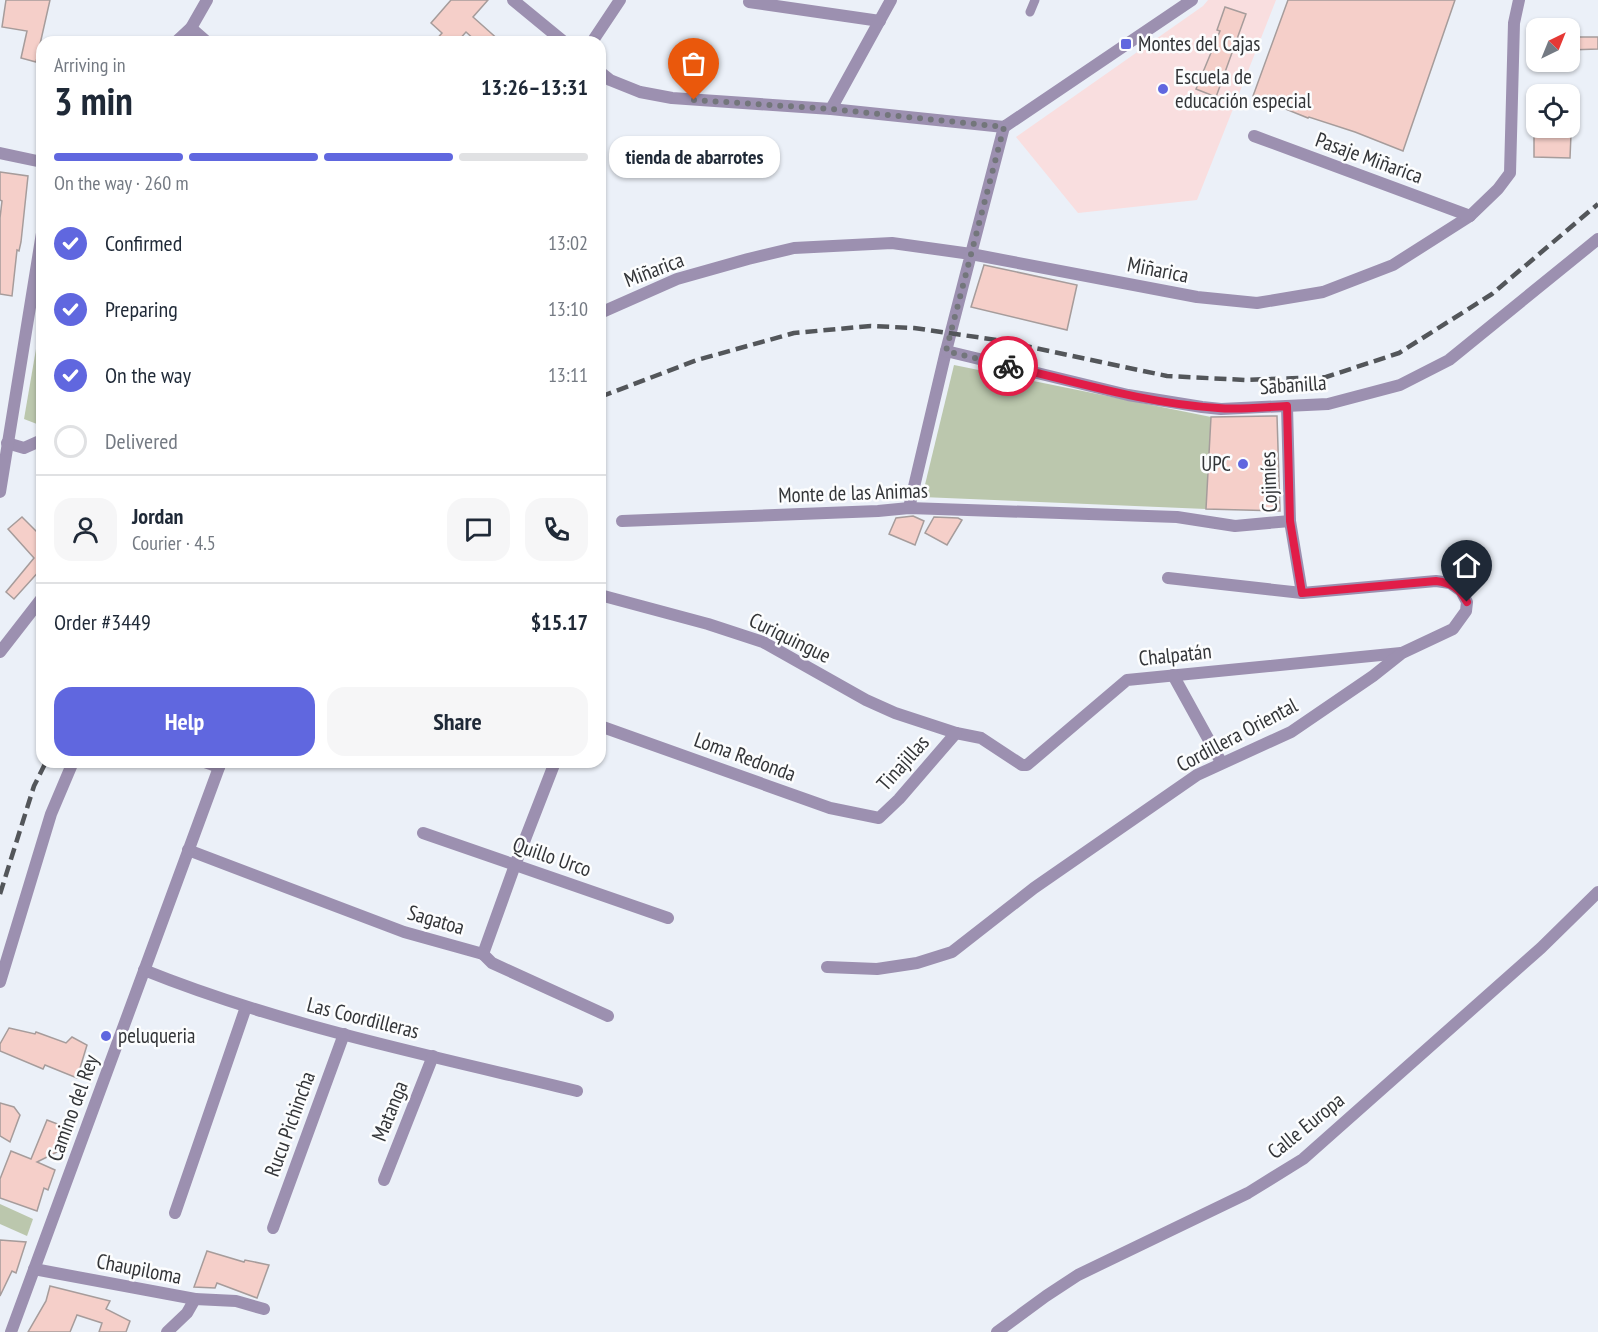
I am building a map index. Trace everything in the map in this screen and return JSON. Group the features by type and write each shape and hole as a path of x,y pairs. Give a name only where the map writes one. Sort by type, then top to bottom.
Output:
{"street":[{"path":"182,36 191,28 207,0"},
{"path":"513,0 557,36"},
{"path":"596,36 620,0"},
{"path":"831,109 891,0"},
{"path":"606,77 640,92 672,98 831,109 1004,127 1192,0"},
{"name":"Miñarica","path":"606,310 677,279 748,259 795,248 892,243 971,254 1197,297 1257,303 1323,292 1393,265 1470,216 1498,189 1510,173 1514,23 1519,0"},
{"path":"749,2 880,21"},
{"path":"191,28 200,36"},
{"path":"909,508 946,351 1004,127"},
{"name":"Pasaje Miñarica","path":"1254,136 1470,216"},
{"path":"0,153 36,161"},
{"name":"Sabanilla","path":"946,351 1128,395 1202,407 1221,409 1328,404 1400,385 1449,360 1598,239"},
{"path":"0,492 36,269"},
{"name":"Cojimíes","path":"1287,406 1290,521 1302,593"},
{"path":"7,443 24,448 36,443"},
{"name":"Monte de las Animas","path":"622,521 909,508 1177,517 1235,526 1290,521"},
{"path":"1168,578 1302,593"},
{"name":"Cordillera Oriental","path":"827,967 877,969 917,963 952,952 1034,888 1197,775 1221,762 1291,732 1373,676 1402,652 1453,629 1466,610 1467,602 1461,591 1450,583 1436,581 1302,593"},
{"name":"Curiquingue","path":"606,597 708,624 763,642 866,700 895,713 956,733"},
{"path":"0,651 36,606"},
{"name":"Chalpatán","path":"956,733 981,738 1020,764 1027,765 1127,680 1402,652"},
{"path":"1173,675 1221,762"},
{"name":"Loma Redonda","path":"606,728 830,808 879,818"},
{"name":"Tinajillas","path":"879,818 899,799 956,733"},
{"path":"0,982 51,813 70,768"},
{"name":"Camino del Rey","path":"11,1332 219,768"},
{"name":"Sagatoa","path":"188,850 404,932 483,954 553,768"},
{"name":"Quillo Urco","path":"423,833 668,918"},
{"name":"Calle Europa","path":"998,1332 1078,1275 1248,1193 1303,1159 1541,948 1598,892"},
{"path":"483,954 492,963 608,1016"},
{"name":"Las Coordilleras","path":"144,970 246,1007 344,1034 577,1090"},
{"path":"175,1213 246,1007"},
{"name":"Rucu Pichincha","path":"273,1228 344,1034"},
{"name":"Matanga","path":"384,1180 433,1056"},
{"name":"Chaupiloma","path":"34,1269 195,1299 187,1313 168,1332"},
{"path":"195,1299 236,1301 264,1309"}],"lane":[{"path":"1030,12 1035,0"}],"shaded area":[{"name":"Escuela de educación especial","path":"1208,0 1276,0 1197,200 1078,213 1016,137 1203,6"}],"green space":[{"path":"36,349 36,424 24,419"},
{"path":"954,365 1211,417 1206,509 922,497"},
{"path":"0,1204 33,1219 27,1236 0,1224"}],"building":[{"path":"6,0 50,0 42,36 36,36 36,62 21,58 27,31 2,27"},
{"path":"451,0 488,0 473,17 494,36 470,36 466,32 462,36 439,36 442,33 431,23"},
{"path":"1288,0 1455,0 1403,151 1253,96"},
{"path":"1225,7 1246,14 1216,97 1196,89 1220,31 1217,30"},
{"path":"1580,37 1598,37 1598,49 1580,50"},
{"path":"1534,138 1571,138 1570,158 1534,157"},
{"path":"0,172 28,176 12,296 0,294 2,201 0,200"},
{"path":"984,265 1077,285 1067,330 971,307"},
{"name":"UPC","path":"1277,416 1280,511 1206,509 1211,417"},
{"path":"913,516 924,521 915,545 889,534 896,518"},
{"path":"22,517 36,531 36,575 14,599 6,592 34,558 8,529"},
{"path":"934,517 962,520 947,545 925,533"},
{"path":"9,1028 35,1034 36,1032 66,1043 72,1037 87,1045 77,1078 45,1065 43,1069 0,1051 0,1044"},
{"path":"0,1103 14,1107 20,1115 10,1142 0,1136"},
{"path":"47,1120 68,1128 67,1147 37,1162 55,1170 48,1190 44,1188 37,1211 0,1198 0,1179 11,1151 31,1159"},
{"path":"0,1240 26,1242 16,1273 12,1271 0,1296"},
{"path":"207,1251 244,1262 245,1260 269,1265 257,1298 217,1283 215,1288 194,1287"},
{"path":"50,1286 110,1301 106,1309 130,1321 126,1332 99,1332 102,1323 77,1315 70,1332 28,1332 46,1301"}],"railway":[{"path":"606,395 697,360 794,333 871,326 914,328 997,340 1167,376 1245,380 1326,377 1399,353 1492,294 1598,204"},
{"path":"0,894 34,786 43,768"}],"way so far":[{"path":"694,100 831,109 1004,127 946,351 1008,366"}],"place":[{"name":"Montes del Cajas","path":"1126,44"},
{"name":"Escuela de educación especial","path":"1163,89"},
{"name":"tienda de abarrotes","path":"694,100"},
{"name":"UPC","path":"1243,464"},
{"name":"peluqueria","path":"106,1036"}],"route":[{"path":"1008,366 1128,395 1202,407 1221,409 1287,406 1290,521 1302,593 1436,581 1450,583 1461,591 1467,602"}]}
